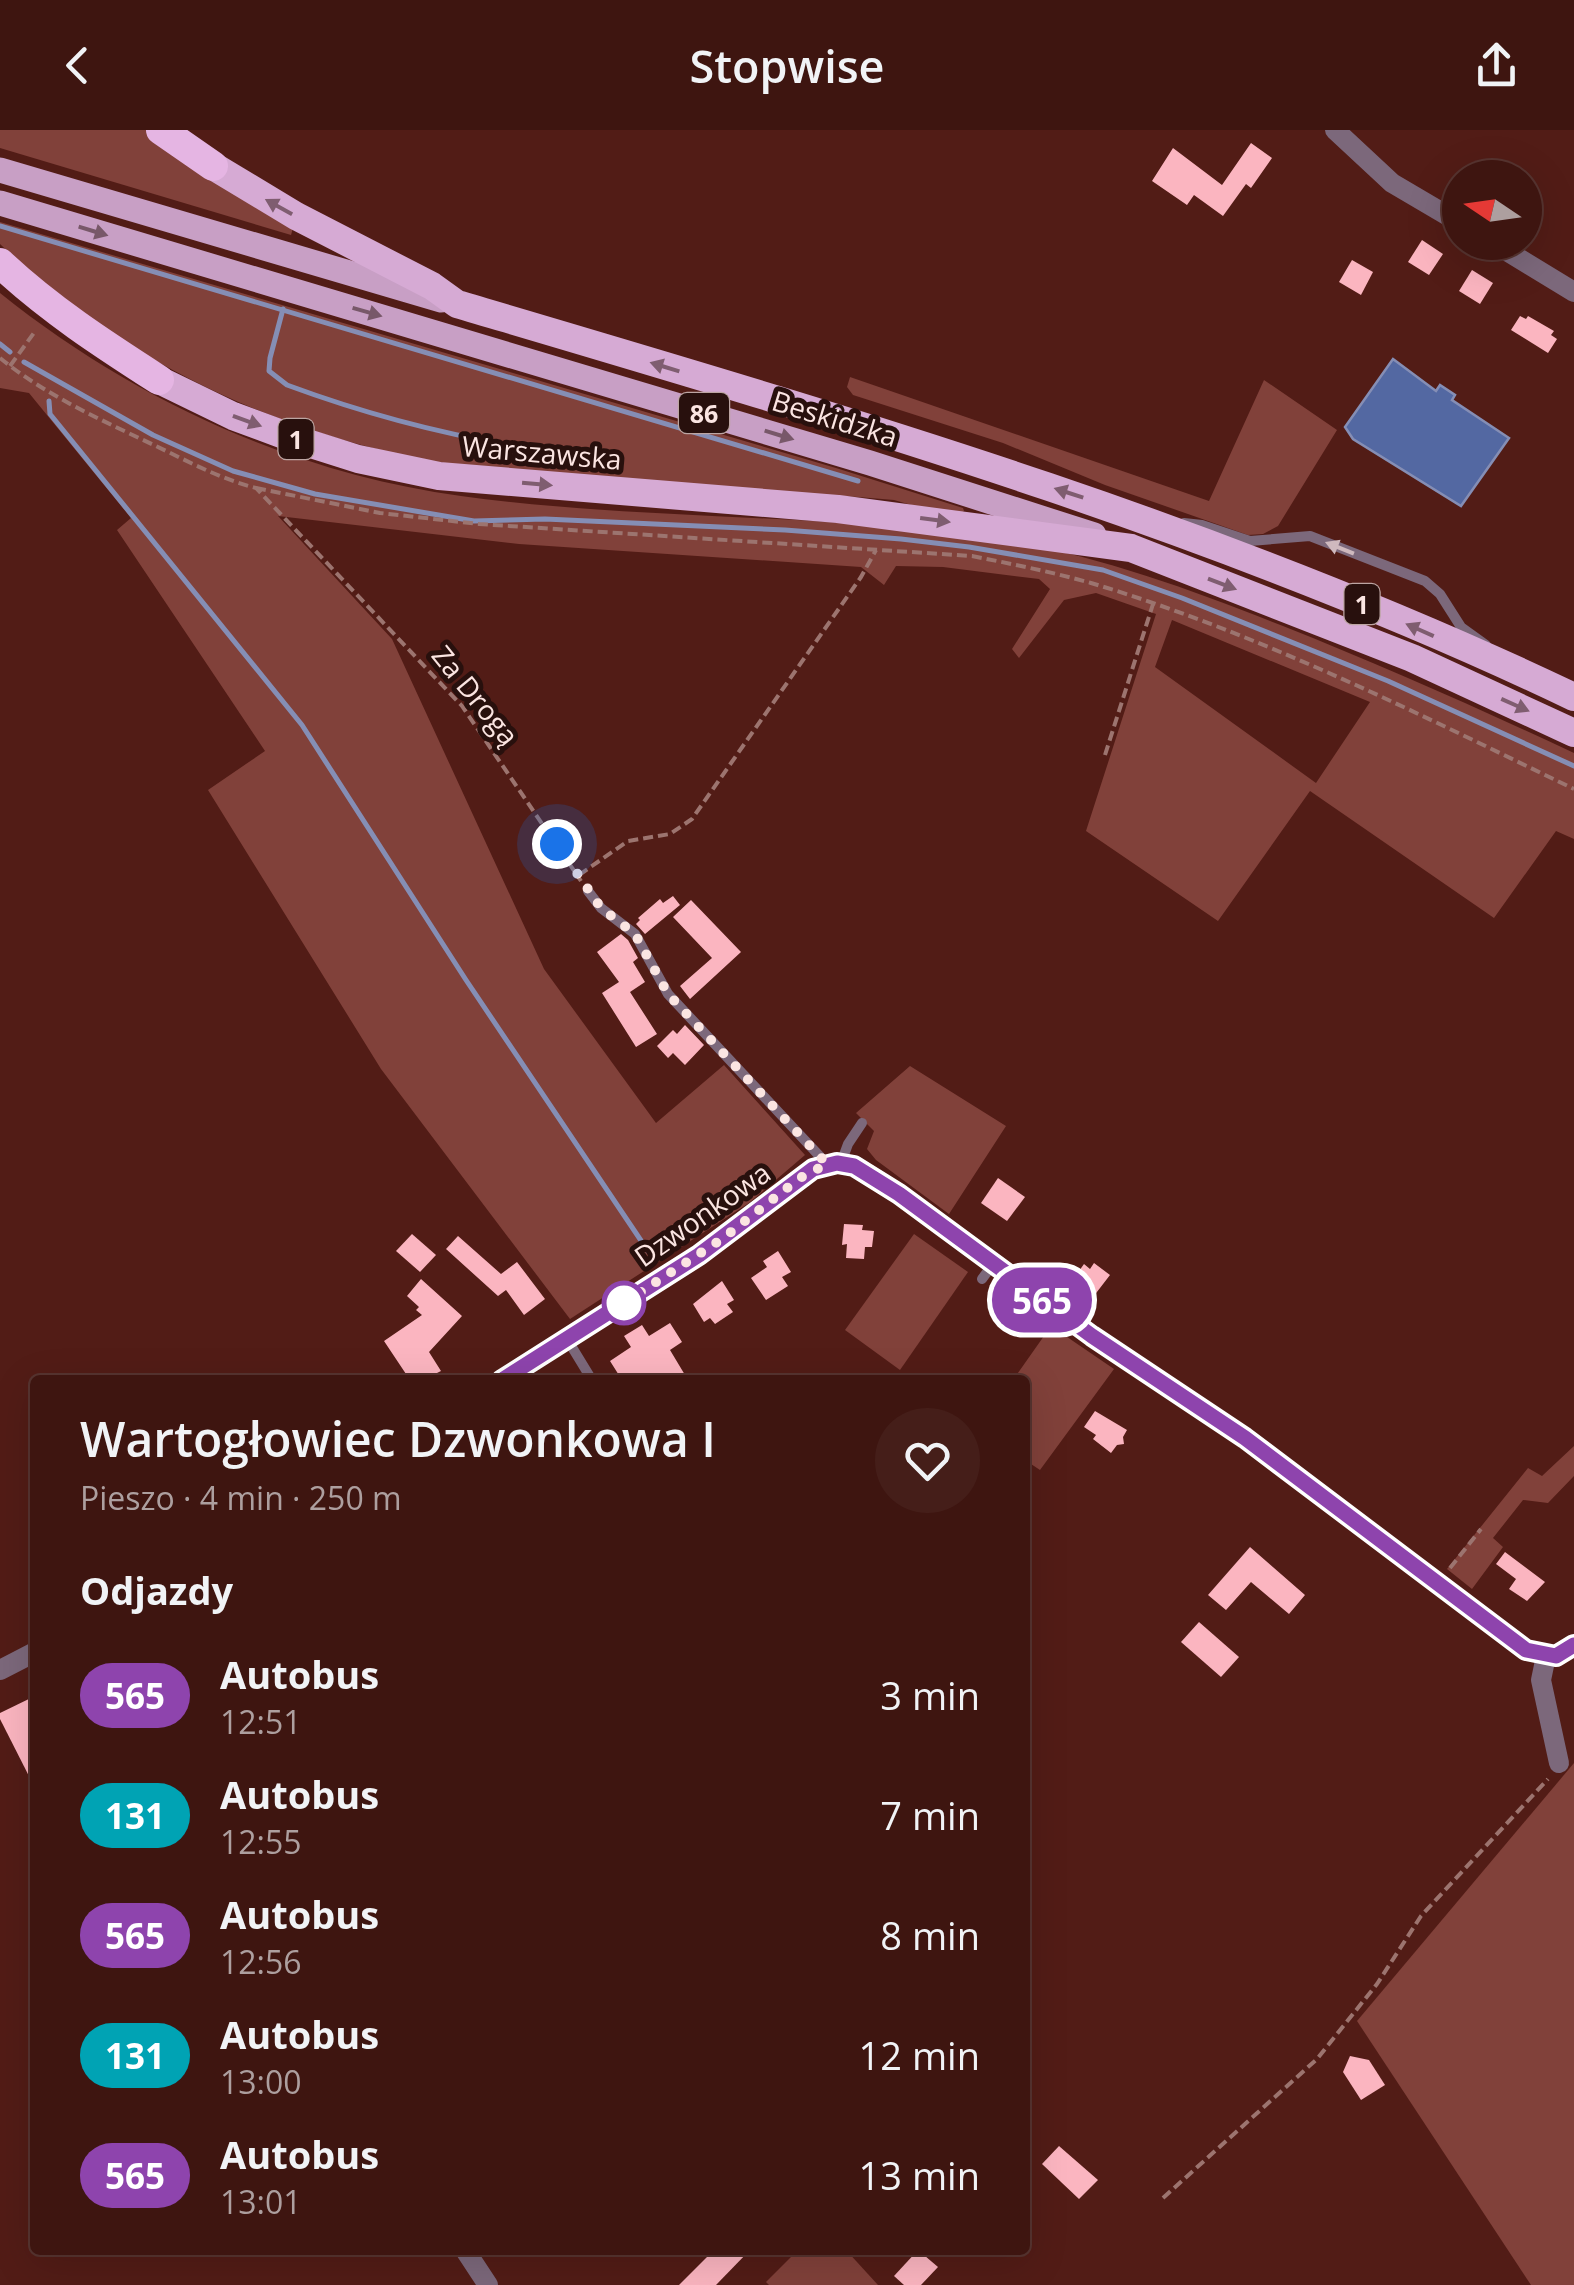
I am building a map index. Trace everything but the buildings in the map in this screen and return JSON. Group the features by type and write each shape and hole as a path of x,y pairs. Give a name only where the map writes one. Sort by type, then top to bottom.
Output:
{"highway":[{"path":"161,130 213,166"},
{"name":"1","path":"213,166 280,207 432,286 456,304"},
{"name":"Warszawska","path":"0,263 36,297 86,334 160,380 233,416 358,459 440,476 838,509 1131,548"},
{"name":"Beskidzka","path":"456,304 907,440 1146,519 1339,594 1574,696"},
{"name":"Beskidzka","path":"1131,548 1412,658 1574,733"}],"main road":[{"name":"Beskidzka","path":"0,170 456,304"},
{"name":"Beskidzka","path":"0,203 853,458 1131,548"}],"street":[{"path":"1335,130 1392,183 1442,213"},
{"path":"1522,260 1574,292"},
{"path":"834,1164 867,1172 988,1271 1245,1438 1526,1650 1556,1656 1574,1644"},
{"name":"Dzwonkowa","path":"510,1375 699,1255 800,1178 834,1164"},
{"path":"0,1670 30,1655"},
{"path":"1546,1656 1542,1680 1559,1763"},
{"path":"468,2255 488,2285"}],"lane":[{"path":"1146,519 1202,525 1250,542 1310,536 1425,581 1440,594 1462,627 1532,678"},
{"path":"588,891 601,908 635,934 668,994 834,1164 862,1123"},
{"path":"567,1339 589,1375"}],"path":[{"path":"10,366 36,330"},
{"name":"Za Drogą","path":"0,358 71,403 135,436 229,481 256,488 462,706 588,891"},
{"path":"256,488 380,513 479,524 972,556 1046,571 1153,604 1380,697 1574,789"},
{"path":"578,876 628,842 670,834 692,819 876,550"},
{"path":"1105,755 1153,604"},
{"path":"1439,1582 1482,1530"},
{"path":"1163,2198 1317,2058 1377,1984 1422,1916 1559,1763"}],"shaded area":[{"path":"0,130 146,130 293,228 291,235 0,148"},
{"path":"0,222 836,468 964,511 939,513 894,500 450,464 367,447 253,408 144,354 93,321 0,244"},
{"path":"0,293 104,366 217,426 276,450 398,485 529,504 936,531 1039,547 1110,565 1320,641 1574,753 1574,839 1556,831 1494,918 1310,791 1218,921 1086,831 1156,614 1096,593 1064,600 1019,658 1012,649 1050,589 1039,579 943,567 896,566 884,585 861,567 519,544 278,516 392,639 544,969 656,1123 724,1065 805,1155 749,1203 570,1319 381,1069 208,790 265,751 117,530 131,518 29,393 0,388","holes":["1172,620 1370,702 1316,783 1155,667"]},
{"path":"850,377 1209,501 1264,380 1337,430 1278,526 1263,534 1248,535 1105,485 1003,443 853,395 847,387"},
{"path":"910,1066 1006,1126 949,1214 876,1160 867,1149 874,1131 856,1113"},
{"path":"914,1234 968,1272 900,1370 845,1330"},
{"path":"1051,1326 1114,1369 1040,1470 1030,1463 1030,1375 1017,1375"},
{"path":"1574,1446 1574,1476 1548,1503 1523,1500 1493,1538 1503,1547 1472,1589 1447,1569 1528,1468 1542,1476"},
{"path":"1574,1763 1574,2285 1531,2285 1357,2021"},
{"path":"793,2255 851,2255 878,2285 769,2285 766,2282"}],"water":[{"path":"1393,359 1436,391 1440,385 1455,395 1452,400 1509,438 1461,506 1353,439 1345,427"}],"waterway":[{"path":"0,226 858,481"},
{"path":"283,309 269,371 287,385 426,428 567,453"},
{"path":"0,344 10,352"},
{"path":"24,362 153,435 233,471 315,494 474,521 545,519 901,539 1103,570 1388,681 1574,766"},
{"path":"49,401 50,414 302,725 466,980 648,1251"}],"bus line":[{"name":"565","path":"510,1375 699,1255 813,1169 837,1163 854,1166 899,1194 1092,1336 1245,1438 1526,1650 1556,1656 1574,1645"}],"route":[{"path":"557,844 601,908 635,934 668,994 827,1164 813,1169 722,1239 624,1303"}]}
